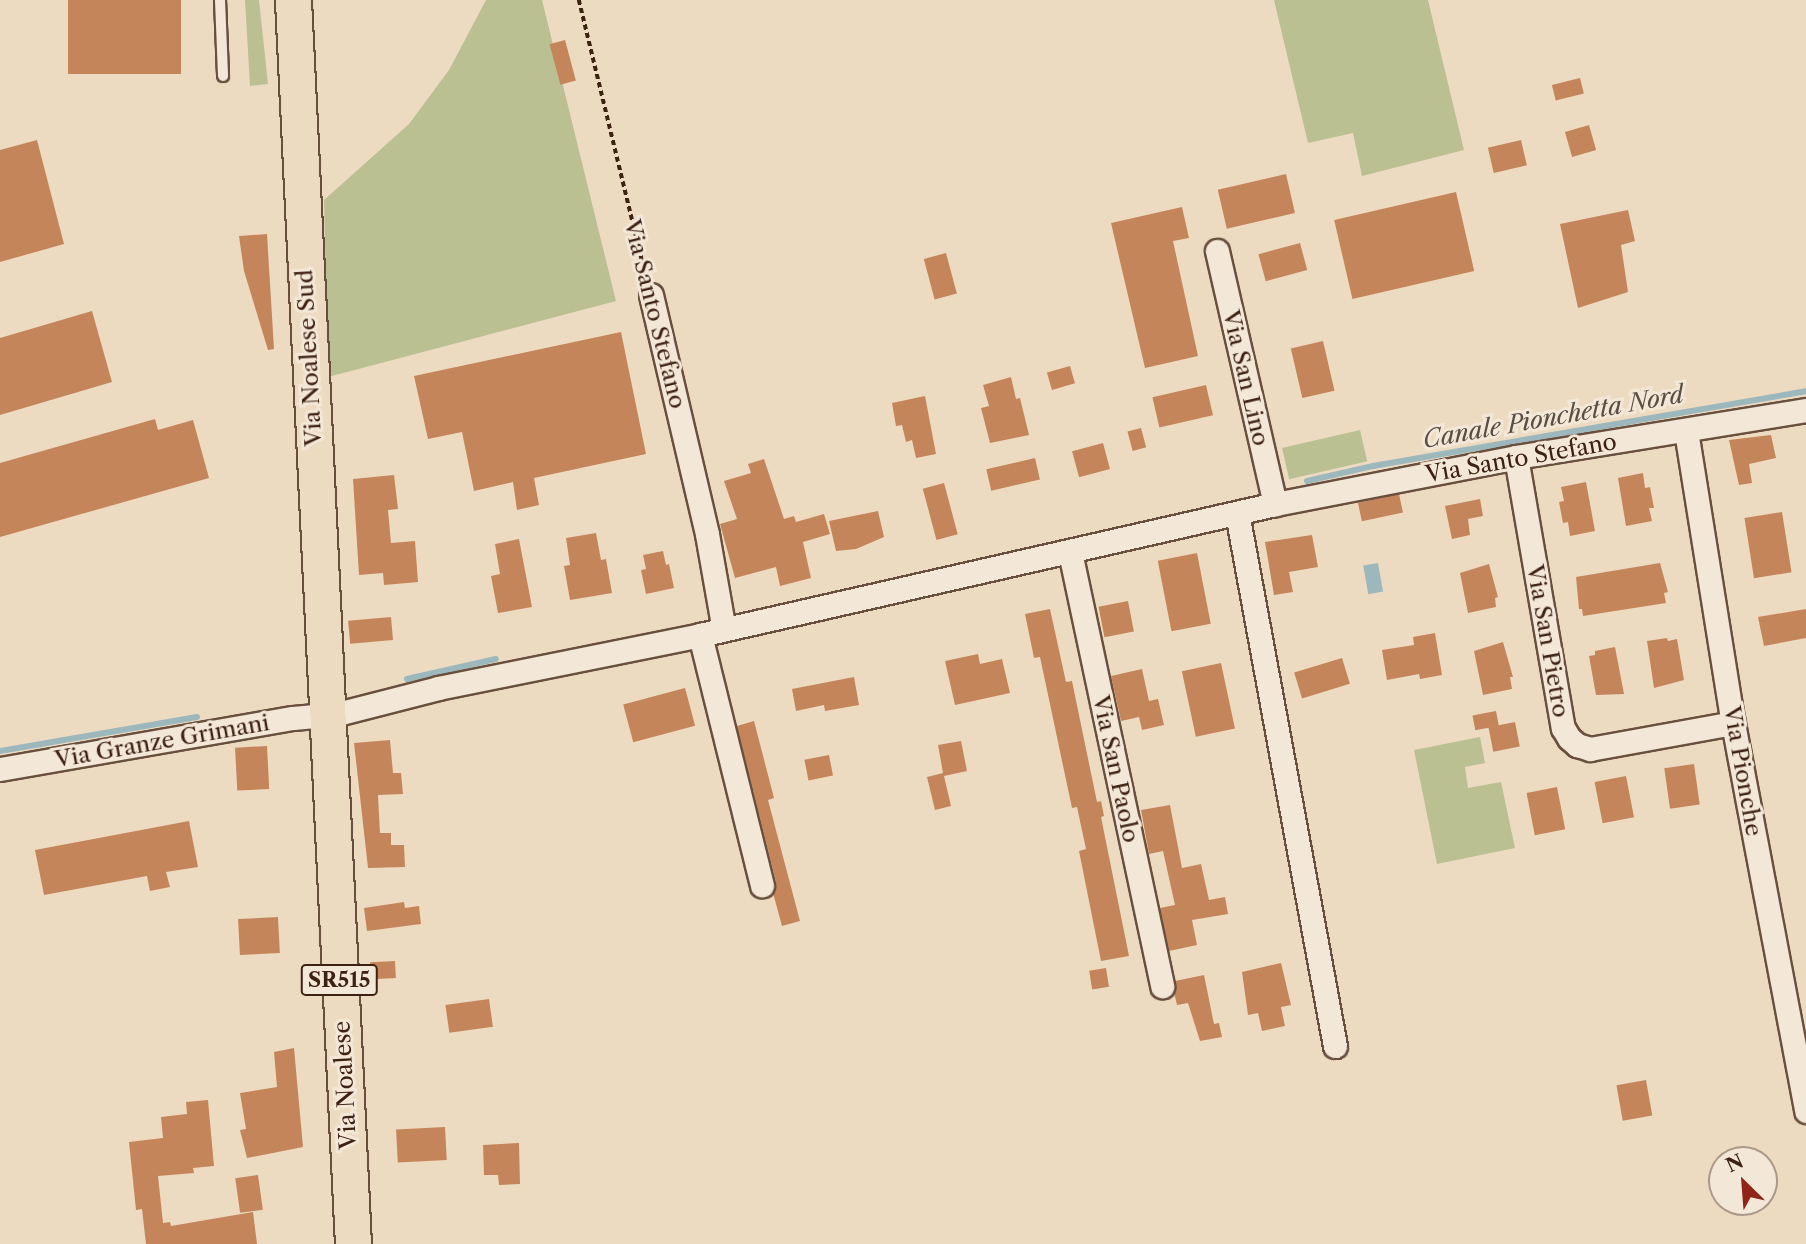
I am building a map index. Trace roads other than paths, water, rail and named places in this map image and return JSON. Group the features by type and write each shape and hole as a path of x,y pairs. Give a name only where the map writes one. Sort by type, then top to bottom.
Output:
{"main road":[{"name":"Via Noalese Sud","path":"293,0 325,715"},
{"name":"Via Noalese","path":"325,715 353,1244"}],"street":[{"name":"Via San Lino","path":"1217,251 1275,504"},
{"name":"Via Santo Stefano","path":"650,295 707,534 724,630"},
{"name":"Via Santo Stefano","path":"325,715 438,688 724,630 1275,504 1516,457 1806,410"},
{"name":"Via Pionche","path":"1686,431 1733,723 1806,1111"},
{"name":"Via San Pietro","path":"1516,457 1563,728 1569,738 1590,749 1733,723"},
{"path":"1237,513 1335,1046"},
{"name":"Via San Paolo","path":"1070,552 1162,986"},
{"path":"700,635 762,886"},
{"name":"Via Granze Grimani","path":"0,769 293,718 325,715"}],"lane":[{"path":"220,0 223,76"}],"water":[{"path":"1378,563 1383,592 1368,594 1363,566"}],"waterway":[{"name":"Canale Pionchetta Nord","path":"1307,481 1373,466 1806,391"},
{"name":"Canale Pionchetta Nord","path":"407,679 496,659"},
{"name":"Canale Pionchetta Nord","path":"0,751 197,717"}]}
